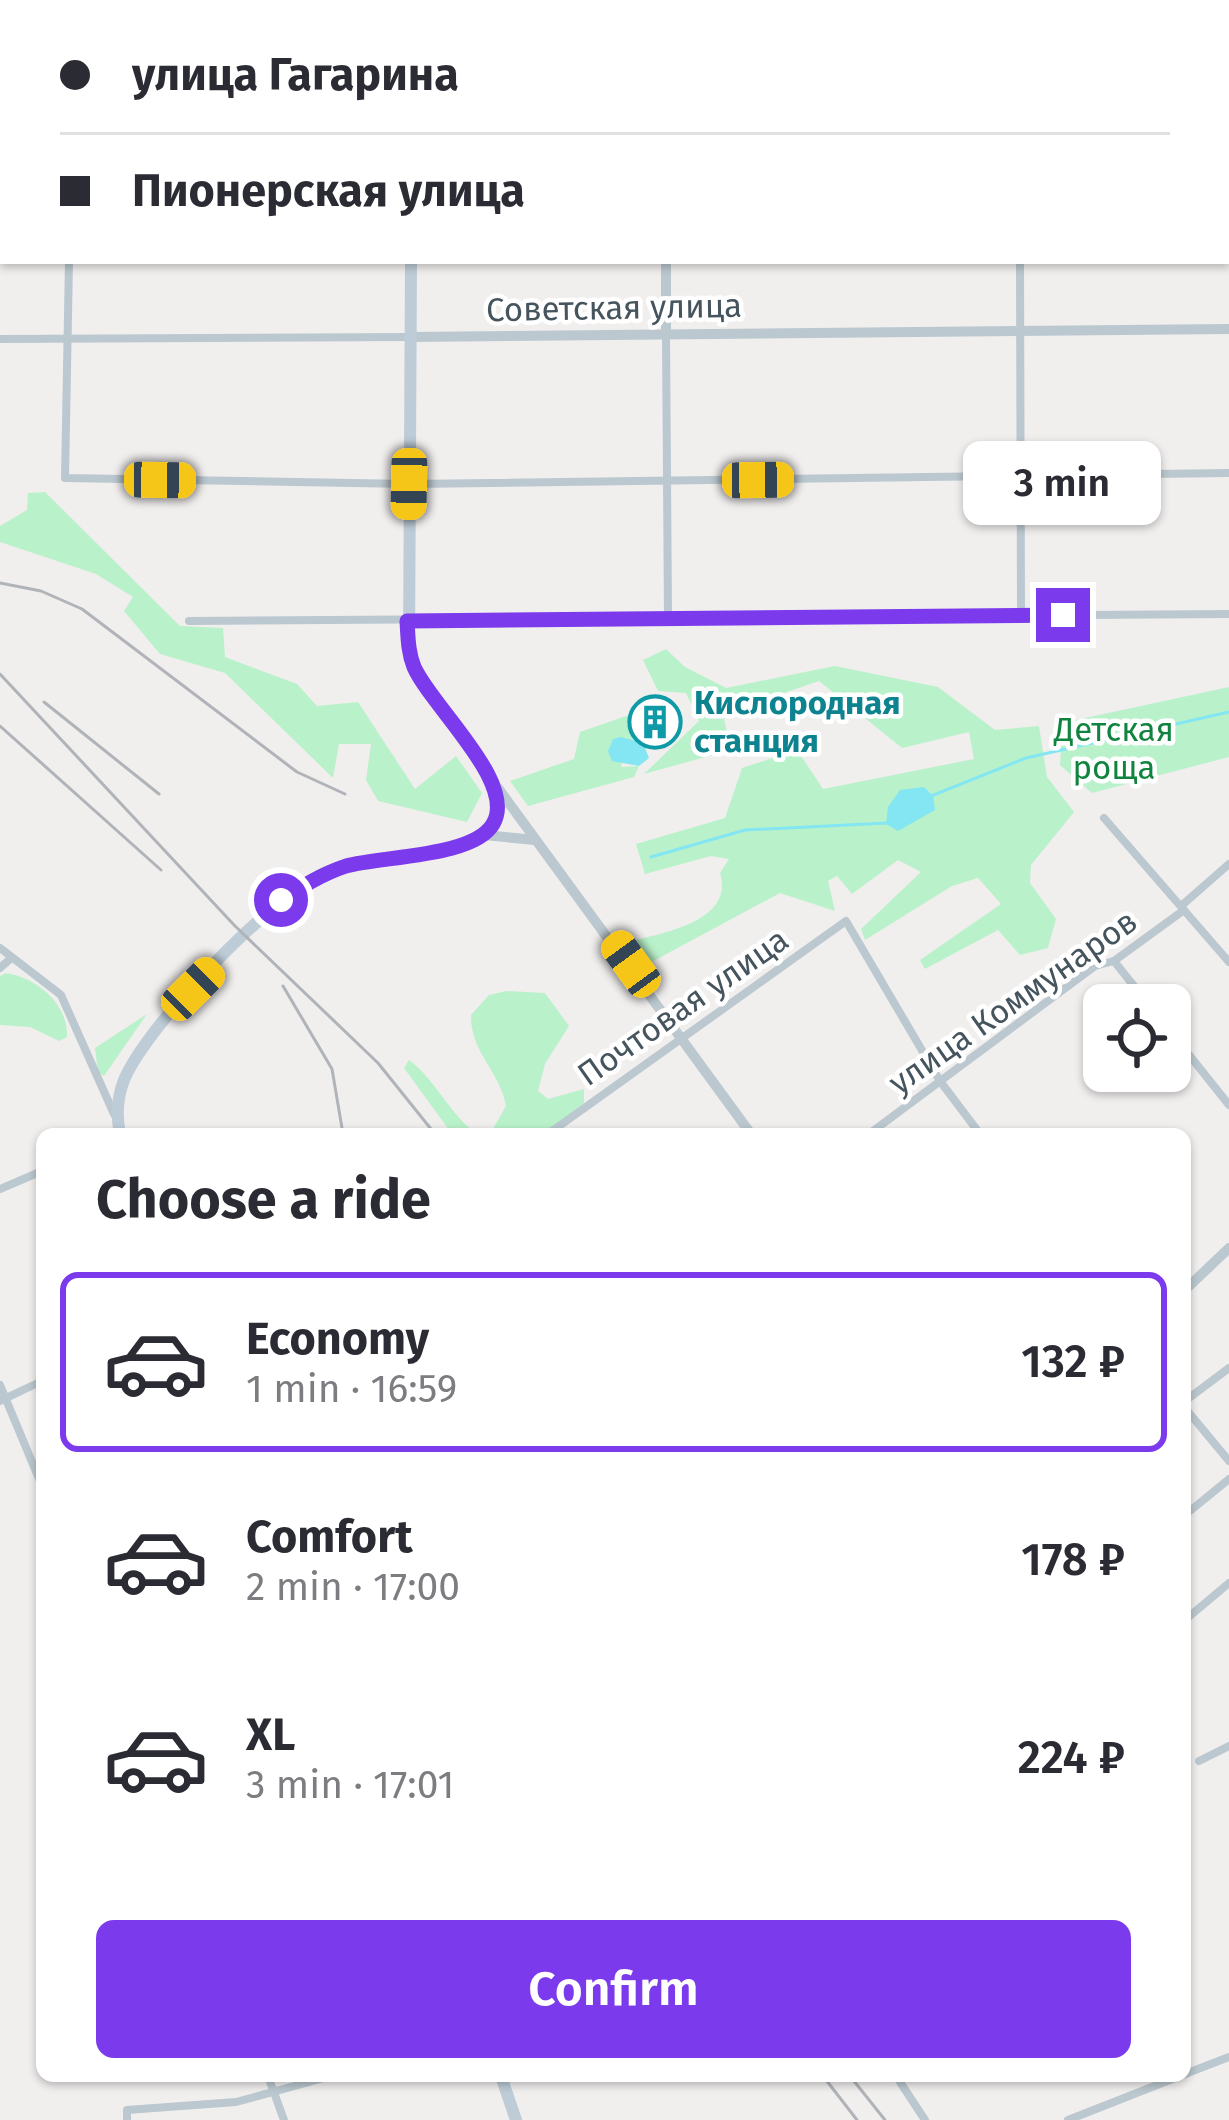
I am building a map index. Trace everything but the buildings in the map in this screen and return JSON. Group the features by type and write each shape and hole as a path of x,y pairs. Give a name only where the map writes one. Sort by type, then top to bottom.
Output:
{"main road":[{"path":"118,1127 122,1084 159,1028 281,900 328,872 463,846 484,835 499,811 493,781 422,680 410,652 412,264"},
{"path":"505,2082 517,2120"}],"street":[{"path":"69,264 65,478 409,484 1229,473"},
{"path":"666,264 668,617"},
{"path":"1020,264 1021,616"},
{"name":"Советская улица","path":"0,340 1229,329"},
{"path":"189,621 1229,614"},
{"path":"493,781 747,1128"},
{"path":"1104,818 1229,962"},
{"path":"484,835 538,841"},
{"name":"улица Коммунаров","path":"877,1128 1094,966 1114,961 1183,908 1229,864"},
{"name":"Почтовая улица","path":"556,1128 627,1072 686,1039 846,921 940,1081"},
{"path":"0,948 68,1006 118,1127"},
{"path":"0,968 10,959"},
{"path":"1114,961 1132,984"},
{"path":"1191,1057 1229,1105"},
{"path":"940,1081 975,1128"},
{"path":"0,1189 36,1174"},
{"path":"1191,1284 1229,1249"},
{"path":"1191,1399 1229,1368"},
{"path":"3,1399 36,1384"},
{"path":"0,1385 36,1473"},
{"path":"1191,1412 1229,1461"},
{"path":"1191,1510 1229,1479"},
{"path":"1191,1615 1229,1583"},
{"path":"1199,1761 1229,1746"},
{"path":"1191,2072 1229,2057"},
{"path":"270,2082 284,2120"},
{"path":"127,2115 236,2102 310,2082"},
{"path":"900,2082 925,2120"},
{"path":"1068,2120 1165,2082"}],"green space":[{"path":"45,492 180,626 223,628 225,657 297,684 317,706 358,702 415,789 456,756 482,793 467,822 378,801 366,780 371,744 339,744 333,778 225,673 160,654 124,611 133,597 96,574 0,542 0,526 27,510 28,493"},
{"path":"666,649 685,667 726,688 835,666 938,687 995,730 1039,726 1047,777 1074,812 1031,865 1030,883 1056,919 1048,948 1020,955 998,930 925,969 920,960 1001,904 978,878 952,886 865,940 861,929 921,872 898,860 852,894 837,876 828,881 835,911 780,893 646,965 632,941 678,928 707,913 717,903 720,873 729,859 711,856 645,874 636,844 725,818 742,768 797,750 823,789 974,759 969,732 902,748 819,681 723,714 731,750 644,774 699,721 686,693 658,691 643,660"},
{"name":"Детская роща","path":"1229,687 1229,757 1092,793 1060,765 1062,723"},
{"path":"626,716 647,738 649,748 629,742 621,767 639,766 634,777 528,806 510,781 574,759 580,732"},
{"path":"6,973 29,980 48,994 62,1013 67,1037 59,1041 30,1027 0,1025 0,976"},
{"path":"545,993 569,1026 545,1064 538,1091 548,1099 584,1089 584,1103 552,1128 493,1128 506,1106 475,1040 471,1015 489,995"},
{"path":"147,1014 104,1076 98,1072 95,1048"},
{"path":"409,1060 470,1128 448,1128 404,1068"}],"water":[{"path":"613,739 643,743 649,758 639,766 612,761 608,751"},
{"path":"924,787 933,796 935,810 898,831 886,824 888,807 900,790"}],"waterway":[{"path":"931,796 1026,758 1229,712"},
{"path":"651,857 745,830 887,823"}],"railway":[{"path":"0,583 41,591 82,609 297,772 345,794"},
{"path":"0,674 235,926 378,1063 430,1128"},
{"path":"44,702 159,794"},
{"path":"0,726 161,870"},
{"path":"283,986 332,1069 342,1128"},
{"path":"828,2082 857,2120"},
{"path":"855,2082 885,2120"}],"place":[{"name":"Кислородная станция","path":"655,722"}],"route":[{"path":"281,900 328,872 463,846 484,835 496,821 498,792 413,664 407,621 1063,615"}]}
